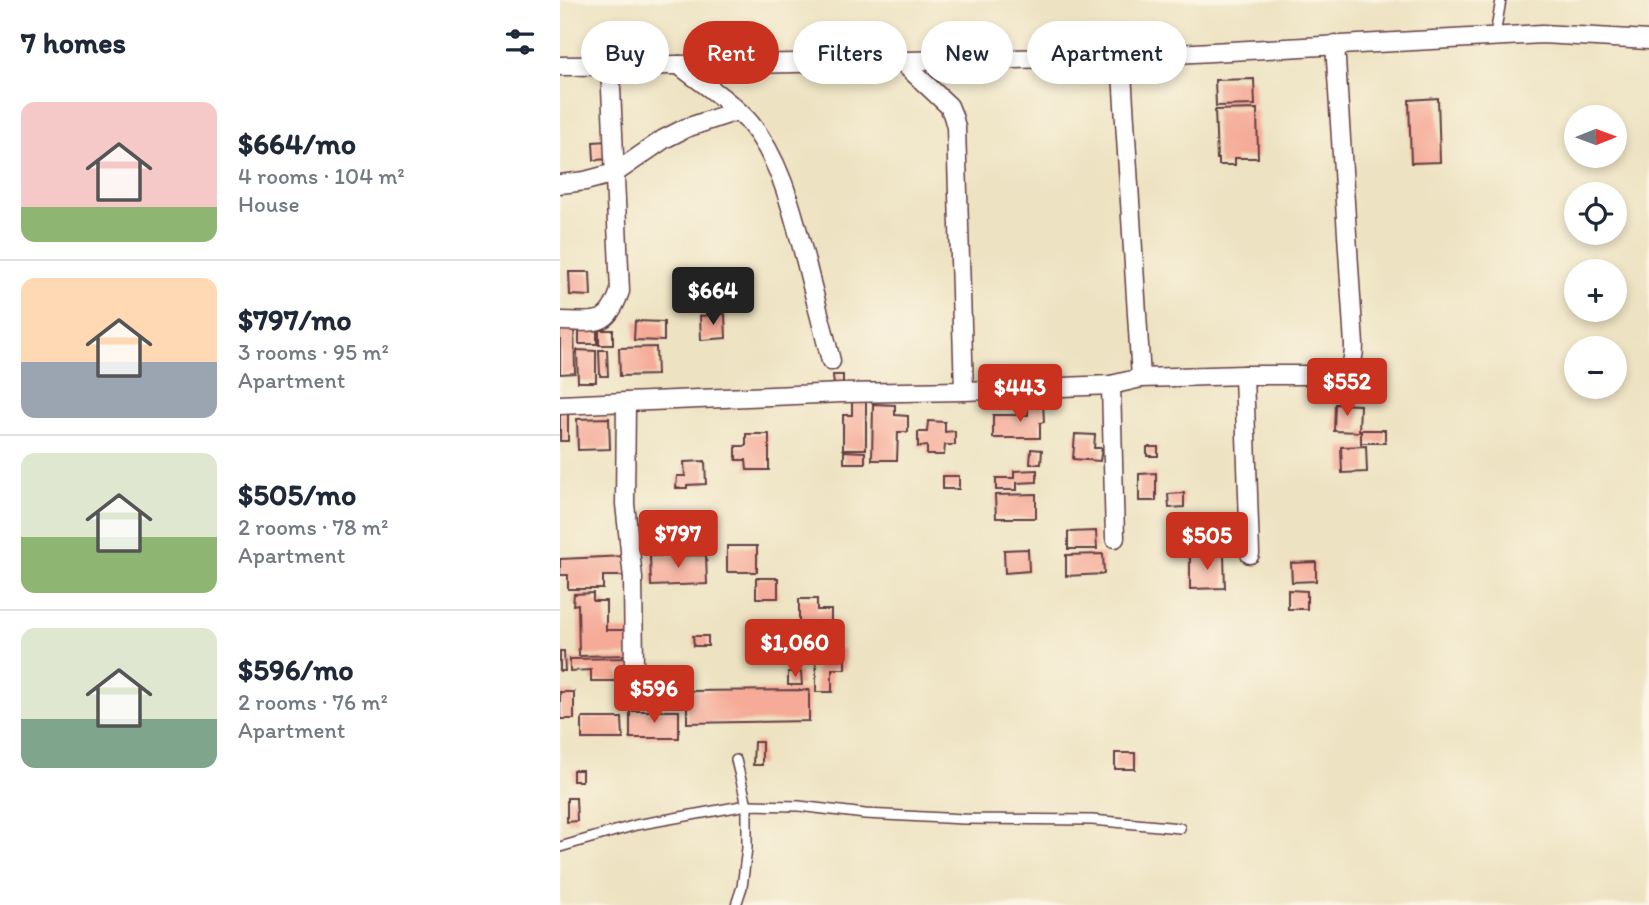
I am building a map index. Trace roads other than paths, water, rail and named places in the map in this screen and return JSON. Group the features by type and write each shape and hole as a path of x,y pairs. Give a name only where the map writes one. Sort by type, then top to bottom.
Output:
{"street":[{"path":"1187,53 1495,35 1542,34 1648,42"},
{"path":"560,405 1111,385 1140,378 1341,373 1349,368 1354,358 1335,44"},
{"path":"907,62 1027,59"},
{"path":"669,65 793,63"},
{"path":"679,65 737,111 764,142 791,202 831,361"},
{"path":"560,66 581,66"},
{"path":"907,67 949,106 956,127 964,391"},
{"path":"560,321 600,320 610,314 620,291 611,84"},
{"path":"1123,84 1140,378"},
{"path":"560,184 615,173 664,139 686,128 737,111"},
{"path":"1244,375 1250,554"},
{"path":"1111,385 1115,538"},
{"path":"626,402 625,504 633,578 634,670"}],"lane":[{"path":"1495,35 1501,0"},
{"path":"736,760 747,805 747,848 742,887 736,905"},
{"path":"560,847 636,825 747,805 799,806 865,814 964,819 1092,820 1180,828"}]}
